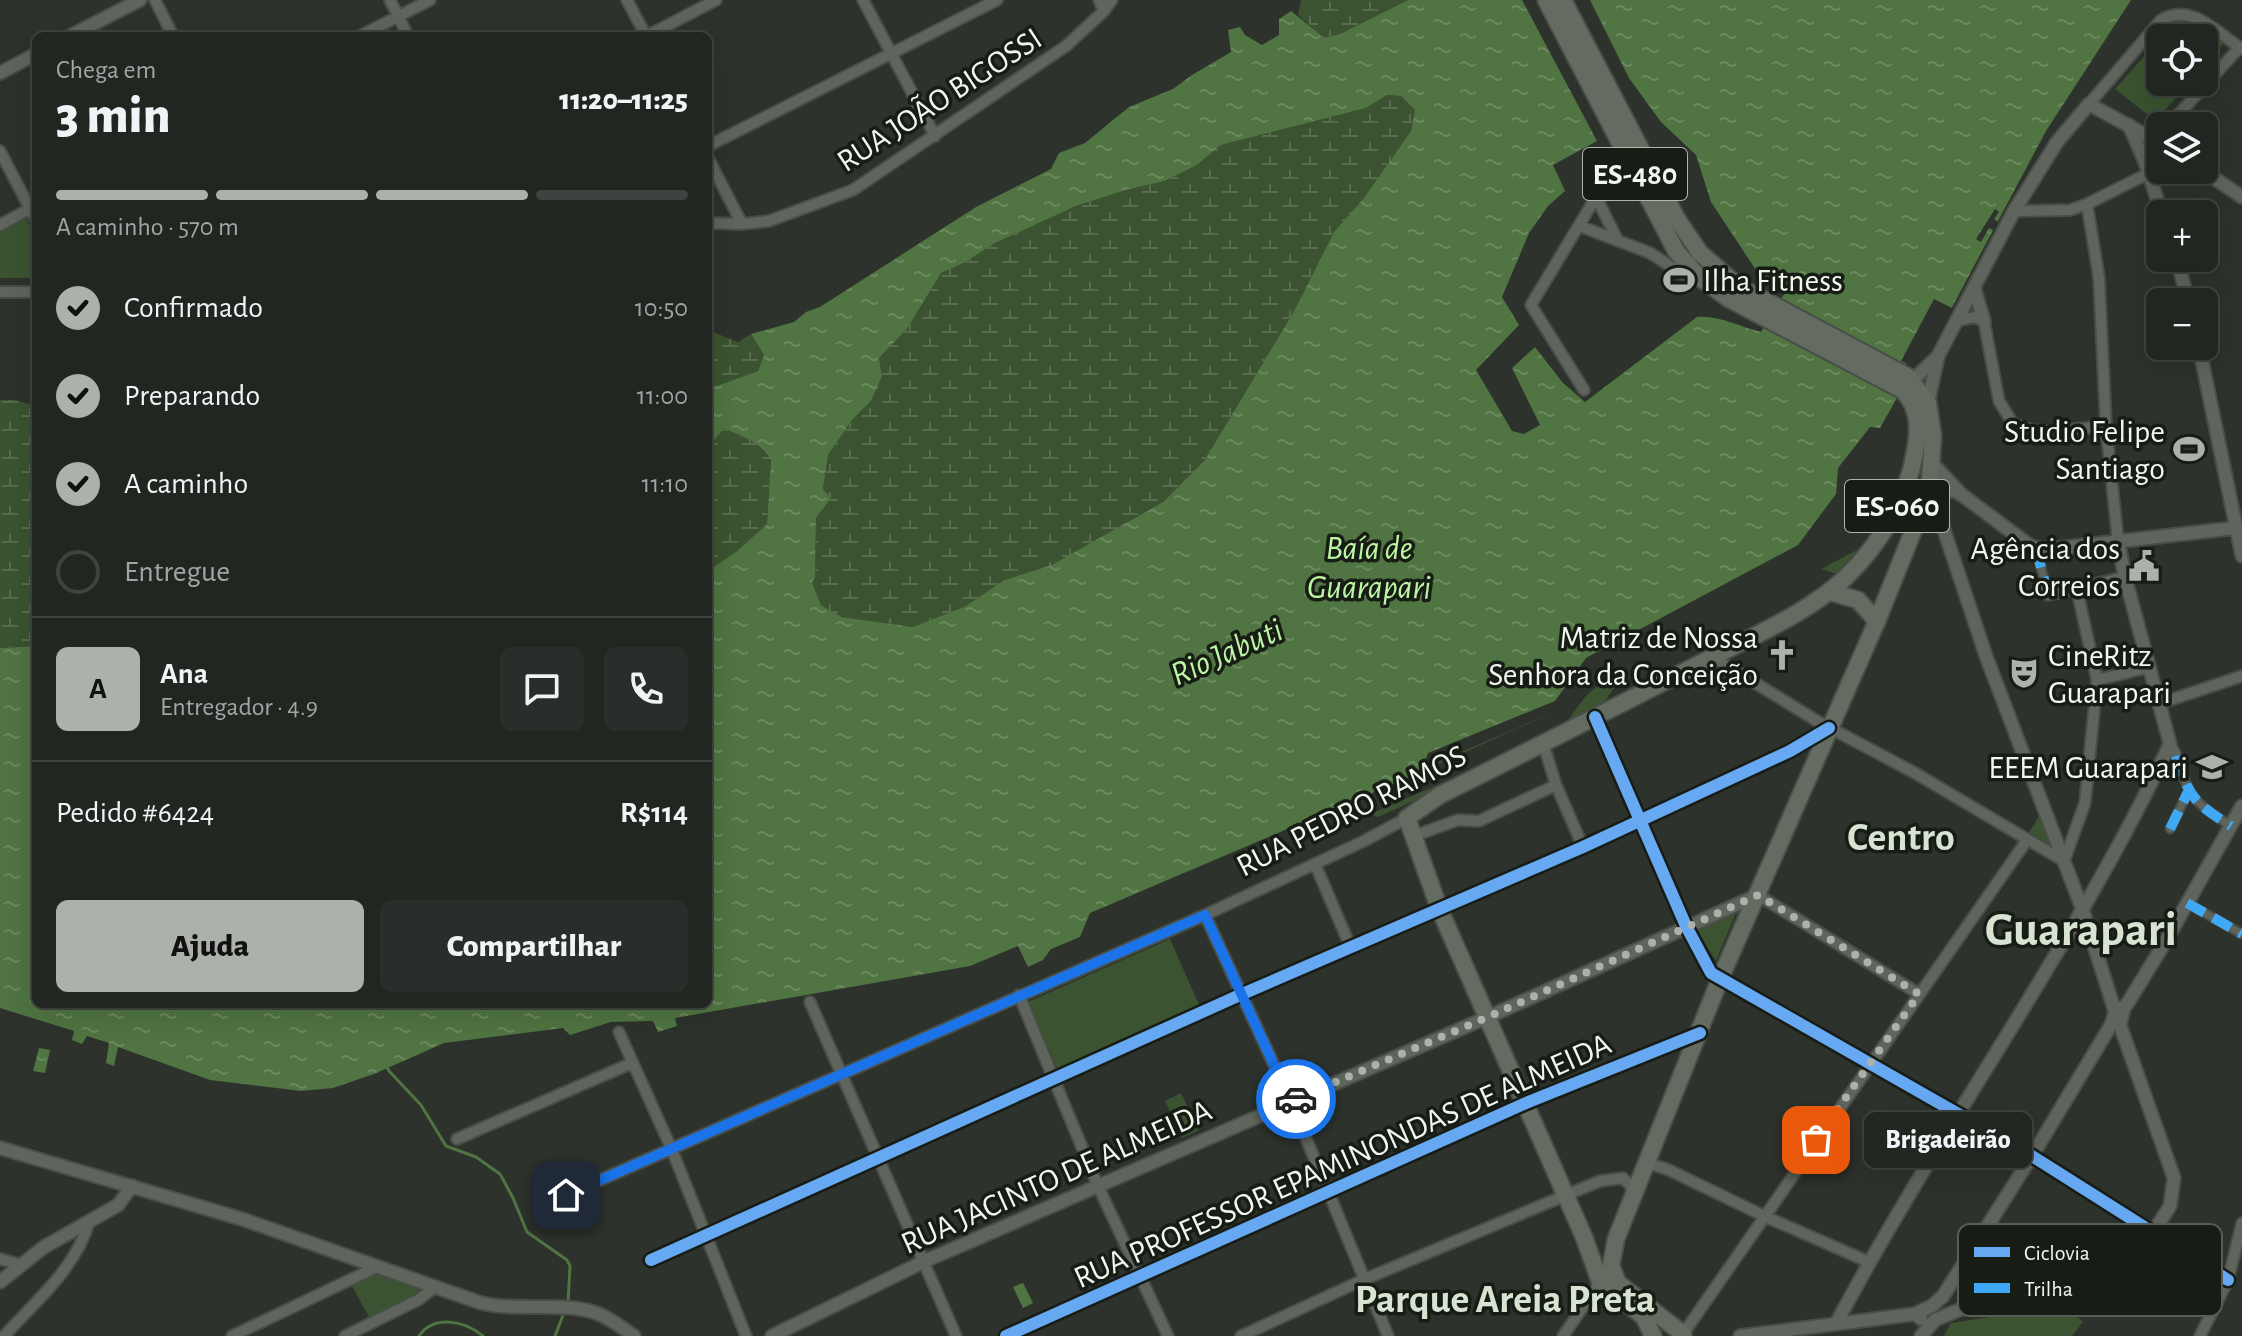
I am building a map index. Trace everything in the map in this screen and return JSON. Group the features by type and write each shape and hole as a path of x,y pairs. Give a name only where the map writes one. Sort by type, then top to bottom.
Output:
{"main road":[{"name":"ES-480","path":"1546,0 1676,251 1699,277 1907,382"},
{"name":"ES-480","path":"1563,0 1677,219 1700,253 1765,311"},
{"path":"1907,382 1928,403"},
{"name":"RUA PEDRO RAMOS","path":"1407,818 1440,795 1713,657 1830,592 1882,532 1909,479 1918,434 1917,416 1908,396 1907,382"},
{"name":"ES-060","path":"1684,1335 1618,1283 1611,1266 1616,1239 1720,979 1877,621 1920,514 1933,464 1928,403"},
{"path":"1830,592 1858,600 1877,621"},
{"path":"1407,818 1439,908 1588,1246 1600,1282 1644,1317 1653,1336"},
{"path":"1588,1246 1601,1247 1616,1239"}],"street":[{"path":"78,32 140,0"},
{"path":"155,0 171,32"},
{"path":"390,0 406,32"},
{"path":"368,32 430,0"},
{"path":"627,0 644,32"},
{"path":"654,32 716,0"},
{"path":"863,0 935,136"},
{"path":"712,144 997,0"},
{"path":"1099,0 1100,14"},
{"name":"RUA JOÃO BIGOSSI","path":"712,223 769,221 853,190 1066,46 1112,0"},
{"path":"1928,403 1938,356 2041,164 2161,20 2181,13 2196,16 2241,48 2181,112"},
{"path":"0,73 32,56"},
{"path":"2089,104 2146,133"},
{"path":"2014,211 2070,210 2087,204 2146,168 2129,125"},
{"path":"1584,390 1531,305 1613,169 1621,145"},
{"path":"0,151 32,205"},
{"path":"712,166 742,224"},
{"path":"2218,179 2240,192"},
{"path":"1596,197 1618,241"},
{"path":"2087,204 2099,278 2106,426 2118,541 2125,577 2173,750 2188,792 2209,812 2231,826"},
{"path":"0,225 32,208"},
{"path":"1580,226 1650,253 1683,274 1699,277"},
{"path":"1974,287 1984,321 1999,401 2012,422 2022,428 2047,432 2106,426"},
{"path":"0,292 32,292"},
{"path":"1958,321 1974,317 1984,321"},
{"path":"1907,382 1938,356"},
{"path":"2202,360 2242,556"},
{"path":"1933,464 1962,495"},
{"path":"2119,1006 1986,656 1941,521 1938,498 1941,493 1953,490 2036,548 2048,595 2125,577"},
{"path":"1920,514 1941,521"},
{"path":"2036,548 2235,528"},
{"path":"2064,861 2085,803 2097,680 2077,590"},
{"path":"1713,657 1829,728 1915,773 2064,861"},
{"path":"2097,680 2150,667"},
{"path":"2161,703 2242,676"},
{"path":"1595,717 1686,926 1711,973 2032,1156 2137,1224"},
{"path":"651,1260 1240,995 1583,847 1790,751 1829,728"},
{"path":"1543,743 1556,785 1583,847"},
{"path":"1837,1322 1869,1262 2083,911 2173,750"},
{"path":"1422,833 1458,820 1479,821 1556,785"},
{"path":"2170,829 2188,792"},
{"path":"2160,1224 2170,1206 2174,1178 2116,1025 2115,1013 2187,903 2242,806"},
{"name":"RUA PEDRO RAMOS","path":"566,1195 1205,915 1407,818"},
{"path":"1684,1335 2027,840"},
{"path":"1315,864 1351,948"},
{"path":"1758,895 1919,994"},
{"name":"RUA JACINTO DE ALMEIDA","path":"772,1336 925,1261 1488,1017 1758,895"},
{"path":"2187,903 2242,934"},
{"path":"1205,915 1329,1189 1388,1336"},
{"path":"1019,995 1098,1186 1168,1336"},
{"path":"810,1002 956,1336"},
{"path":"1989,1224 2116,1025"},
{"path":"619,1032 672,1150 746,1336"},
{"name":"RUA PROFESSOR EPAMINONDAS DE ALMEIDA","path":"1006,1336 1329,1189 1526,1103 1700,1033"},
{"path":"457,1139 632,1063"},
{"path":"0,1148 242,1219 434,1288 503,1308 558,1308 597,1313 634,1336"},
{"path":"1648,1163 1869,1262"},
{"path":"1241,1336 1365,1279 1600,1181 1616,1178 1628,1181 1635,1195"},
{"path":"0,1282 44,1247 118,1205 132,1186"},
{"path":"4,1336 66,1267 84,1241 89,1222"},
{"path":"2222,1293 2242,1223"},
{"path":"0,1259 22,1265"},
{"path":"239,1335 377,1267"},
{"path":"1740,1336 1807,1331 1837,1322 1915,1314 1932,1306 1943,1296 1958,1272"},
{"path":"2222,1276 2228,1280"},
{"path":"1563,1336 1600,1282"},
{"path":"345,1336 418,1300 434,1288"},
{"path":"1943,1296 1948,1308 1958,1309"},
{"path":"1922,1335 1935,1320 1958,1310"},
{"path":"1915,1314 1924,1324 1922,1335"},
{"path":"2200,1336 2212,1316"},
{"path":"2209,1322 2213,1336"}],"green space":[{"path":"1301,0 1408,0 1340,34 1325,38 1298,15"},
{"path":"2180,16 2197,24 2173,24"},
{"path":"2218,34 2224,43 2218,50"},
{"path":"2146,54 2146,96 2178,96 2163,112 2146,113 2115,89"},
{"path":"1387,95 1401,96 1415,110 1411,131 1363,199 1334,232 1293,313 1204,461 1163,502 1052,566 1004,580 966,606 913,627 842,617 821,605 812,582 815,578 816,518 831,498 823,489 828,455 852,420 871,401 882,376 879,358 907,329 941,273 964,263 995,243 1076,206 1165,181 1197,165 1221,145 1366,108"},
{"path":"26,218 32,229 32,278 0,278 0,232"},
{"path":"712,332 738,342 751,334 764,355 758,371 712,388"},
{"path":"0,400 15,400 32,405 32,646 0,648"},
{"path":"724,429 752,439 771,459 767,524 712,568 712,442"},
{"path":"1857,550 1837,574 1821,569"},
{"path":"1620,679 1601,707 1567,722 1595,688"},
{"path":"1556,711 1439,764 1438,762"},
{"path":"1440,784 1427,795 1378,817 1370,814"},
{"path":"2042,811 2053,844 2048,848 2027,836"},
{"path":"1738,908 1716,961 1694,927"},
{"path":"1170,939 1200,1007 1058,1070 1028,1002"},
{"path":"1181,1093 1199,1130 1182,1138 1165,1101"},
{"path":"379,1272 420,1288 418,1294 369,1317 352,1286"},
{"path":"1996,1316 2077,1316 2083,1322 2072,1336 1944,1336 1951,1323"}],"water":[{"name":"Baía de Guarapari","path":"1408,0 1522,0 1597,141 1553,165 1565,191 1548,206 1529,233 1502,297 1519,325 1476,370 1512,431 1524,434 1540,425 1512,368 1535,347 1563,383 1585,402 1697,317 1721,320 1761,332 1786,291 1756,270 1711,202 1696,155 1661,122 1629,78 1590,0 2131,0 2046,131 1949,313 1935,306 1906,363 1898,396 1880,428 1870,427 1838,468 1836,494 1798,545 1586,658 1555,701 1428,753 1421,772 1090,913 1080,937 1051,949 1043,960 1028,967 1018,946 970,966 675,1018 677,1026 658,1032 653,1021 611,1022 570,1035 563,1028 444,1043 374,1074 333,1088 301,1091 210,1080 118,1047 114,1066 106,1063 109,1043 87,1036 82,1044 72,1040 74,1031 0,1008 0,648 32,646 32,1008 712,1008 712,568 767,524 771,460 756,444 724,429 712,442 712,388 758,371 764,355 751,334 794,322 976,207 1051,169 1059,153 1085,143 1129,107 1173,89 1231,52 1228,30 1240,27 1245,35 1262,45 1279,35 1279,19 1291,11 1325,38 1340,34","holes":["1387,95 1401,96 1415,110 1411,131 1363,199 1334,232 1293,313 1204,461 1163,502 1052,565 1004,580 966,606 913,627 842,617 821,605 812,582 815,578 816,518 831,498 823,489 828,455 852,420 871,401 882,376 879,358 907,329 941,273 964,263 995,243 1076,206 1165,181 1197,165 1221,145 1366,108"]},
{"path":"39,1048 50,1050 45,1073 33,1071"},
{"path":"1023,1283 1033,1303 1023,1308 1013,1287"}],"pier":[{"path":"1995,209 1999,212 1994,219 2000,223 1995,231 1989,228 1981,242 1976,239"},
{"path":"1934,299 1954,309 1949,317 1935,310 1908,364 1901,361"}],"waterway":[{"path":"386,1065 421,1105 446,1146 476,1157 500,1174 527,1232 567,1260 570,1266 568,1303"},
{"path":"555,1336 565,1310"},
{"path":"419,1336 425,1329 441,1322 459,1324 483,1336"}],"marked path":[{"path":"2036,548 2048,595"},
{"path":"2176,756 2194,798 2231,826"},
{"path":"2170,829 2188,792"},
{"path":"2187,903 2242,934"}],"cycle path":[{"path":"1595,717 1686,926 1711,973 2032,1156 2139,1224"},
{"path":"651,1260 1240,995 1583,847 1790,751 1829,728"},
{"path":"1006,1336 1526,1103 1700,1033"},
{"path":"2222,1276 2228,1280"}],"way so far":[{"path":"1296,1099 1488,1017 1758,895 1919,994 1816,1140"}],"place":[{"name":"Ilha Fitness","path":"1679,280"},
{"name":"Studio Felipe Santiago","path":"2189,449"},
{"name":"Agência dos Correios","path":"2144,566"},
{"name":"Matriz de Nossa Senhora da Conceição","path":"1782,655"},
{"name":"CineRitz Guarapari","path":"2024,673"},
{"name":"EEEM Guarapari","path":"2212,767"},
{"name":"Brigadeirão","path":"1816,1140"}],"district":[{"name":"Centro","path":"1901,836"},
{"name":"Guarapari","path":"2081,928"},
{"name":"Parque Areia Preta","path":"1505,1298"}],"route":[{"path":"566,1195 1205,915 1291,1102 1296,1099"}],"water label":[{"name":"Rio Jabuti","path":"1226,651"}]}
